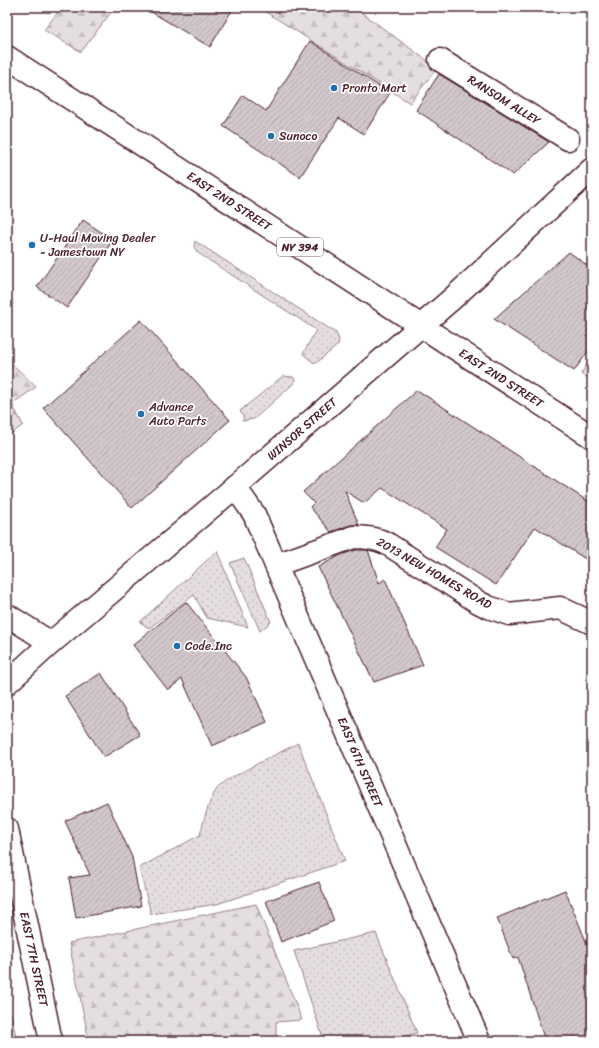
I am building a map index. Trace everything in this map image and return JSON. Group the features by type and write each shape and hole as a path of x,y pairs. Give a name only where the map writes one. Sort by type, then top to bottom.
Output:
{"street":[{"name":"EAST 2ND STREET","path":"7,57 592,437"},
{"name":"RANSOM ALLEY","path":"440,60 568,139"},
{"name":"WINSOR STREET","path":"7,683 51,643 454,298 592,169"},
{"name":"EAST 6TH STREET","path":"235,487 254,514 479,1041"},
{"name":"2013 NEW HOMES ROAD","path":"276,564 354,538 375,538 386,543 488,607 509,614 560,608 592,623"},
{"path":"7,615 51,643"},
{"name":"EAST 7TH STREET","path":"7,830 51,1041"}],"green space":[{"path":"62,7 115,7 81,52 44,30"},
{"path":"258,7 354,7 437,68 410,103"},
{"path":"195,241 336,333 339,340 338,345 315,364 303,354 316,330 198,253 194,247"},
{"path":"592,356 592,380 581,374"},
{"path":"7,359 36,387 12,404 23,425 7,437"},
{"path":"283,376 293,377 295,380 293,384 254,419 242,421 244,418 240,411"},
{"path":"217,551 248,627 207,618 194,595 149,628 140,622"},
{"path":"244,558 271,622 260,631 230,563"},
{"path":"298,743 345,861 217,904 151,914 139,868 200,835 211,800 217,789 222,784"},
{"path":"256,904 302,1020 276,1022 276,1041 89,1041 69,943"},
{"path":"376,933 417,1033 386,1041 324,1041 294,951"},
{"path":"7,996 17,1041 7,1041"}],"building":[{"path":"143,7 234,7 210,47"},
{"path":"310,41 390,93 364,134 339,118 300,177 223,126 243,95 266,111"},
{"path":"439,74 549,142 513,175 416,110"},
{"path":"83,220 113,240 67,308 37,287"},
{"path":"569,252 592,269 592,346 574,371 494,319"},
{"path":"141,320 230,420 132,508 43,408"},
{"path":"417,390 592,504 592,563 535,527 496,585 435,547 447,529 382,488 364,503 345,491 359,525 350,525 331,532 310,507 314,503 303,492"},
{"path":"356,550 368,550 379,583 385,579 423,665 374,682 318,567 343,554"},
{"path":"186,602 246,677 267,722 212,746 182,679 168,690 133,645"},
{"path":"101,673 140,735 104,757 65,696"},
{"path":"107,802 132,857 141,906 76,918 69,878 90,875 65,821"},
{"path":"319,882 334,921 281,942 266,901"},
{"path":"565,890 592,956 592,1041 545,1041 518,957 513,959 497,918"}],"place":[{"name":"Pronto Mart","path":"334,88"},
{"name":"Sunoco","path":"271,136"},
{"name":"U-Haul Moving Dealer - Jamestown NY","path":"32,245"},
{"name":"Advance Auto Parts","path":"141,414"},
{"name":"Code.Inc","path":"177,646"}]}
